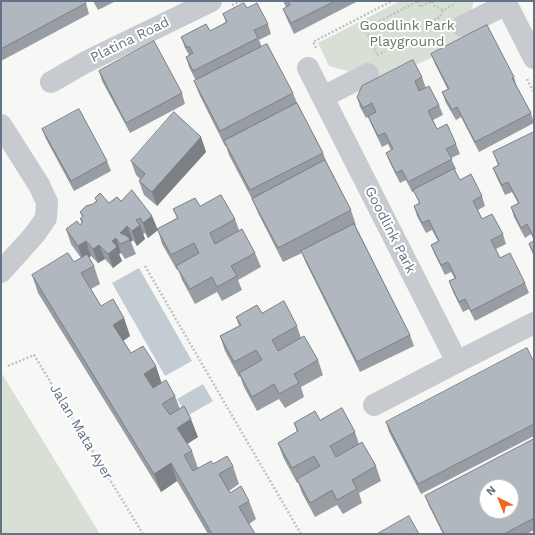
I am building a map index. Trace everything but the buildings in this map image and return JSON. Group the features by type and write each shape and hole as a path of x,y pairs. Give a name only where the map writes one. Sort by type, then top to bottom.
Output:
{"street":[{"name":"Platina Road","path":"51,82 86,62 210,1"},
{"path":"463,26 506,3 530,68"},
{"name":"Goodlink Park","path":"313,59 323,97 457,362"},
{"path":"323,97 368,74"},
{"path":"1,125 48,202 46,218 35,234 1,272"},
{"path":"374,405 534,323"}],"path":[{"path":"313,59 313,42 392,1"},
{"path":"378,54 365,29 417,1 420,7 432,1 435,6 443,10"},
{"path":"530,68 534,92"},
{"path":"145,266 301,534"},
{"name":"Jalan Mata Ayer","path":"8,366 34,355 143,534"}],"green space":[{"name":"Goodlink Park Playground","path":"400,1 474,1 471,11 452,21 463,42 380,83 370,63 350,72 329,66 318,43"},
{"path":"1,372 100,534 1,534"}],"shaded area":[{"path":"139,268 192,361 165,376 112,283"},
{"path":"203,384 213,401 187,416 177,399"}]}
